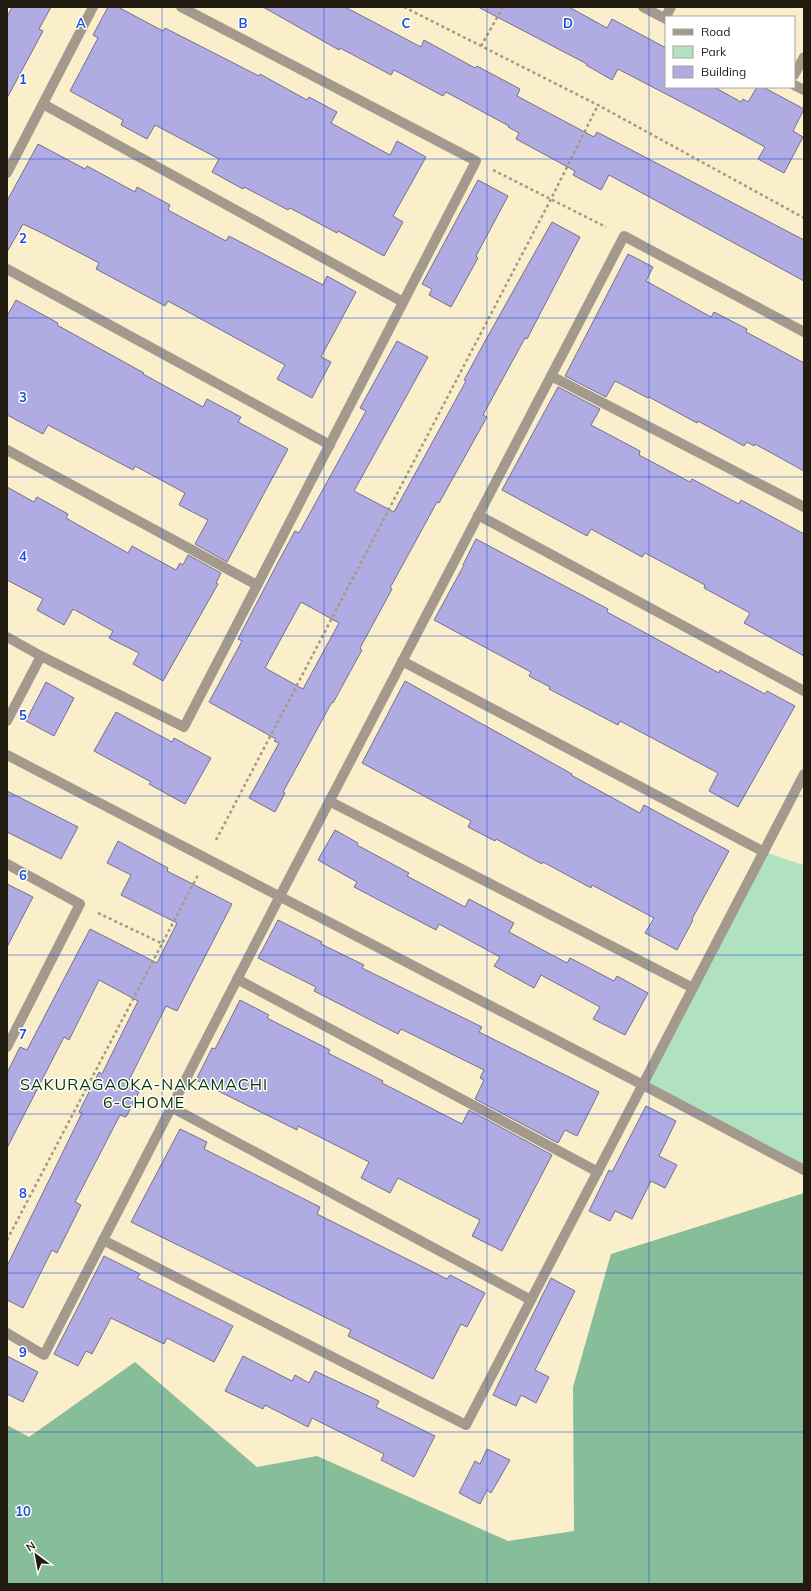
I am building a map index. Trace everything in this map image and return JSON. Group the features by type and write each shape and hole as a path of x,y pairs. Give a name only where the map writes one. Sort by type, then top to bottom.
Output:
{"street":[{"path":"7,172 93,7"},
{"path":"7,637 41,656 184,727 476,161 181,7"},
{"path":"643,7 665,18"},
{"path":"795,73 804,57"},
{"path":"795,86 804,90"},
{"path":"42,104 403,302"},
{"path":"7,1333 44,1355 329,801 624,236 804,332"},
{"path":"7,268 330,445"},
{"path":"551,376 804,507"},
{"path":"7,450 257,585"},
{"path":"478,515 804,691"},
{"path":"7,721 41,656"},
{"path":"402,661 764,852"},
{"path":"7,755 804,1170"},
{"path":"103,1240 466,1425 804,774"},
{"path":"329,801 693,988"},
{"path":"7,864 80,904 7,1047"},
{"path":"237,979 598,1172"},
{"path":"171,1107 531,1300"}],"path":[{"path":"404,7 598,105 804,218"},
{"path":"481,46 504,7"},
{"path":"7,1240 551,199 598,105"},
{"path":"476,161 624,236"},
{"path":"80,904 163,944"}],"green space":[{"path":"764,852 804,865 804,1170 643,1085"},
{"path":"804,1193 804,1584 7,1584 7,1425 29,1437 135,1362 257,1467 317,1456 508,1541 574,1531 573,1387 611,1254"}],"building":[{"path":"12,7 51,7 39,29 43,31 7,98 7,17"},
{"path":"108,7 118,7 163,31 165,28 259,76 260,74 307,100 309,97 337,112 331,123 390,155 397,141 426,157 393,216 403,222 384,256 338,231 337,233 290,208 288,210 244,187 243,189 212,172 219,159 155,125 147,139 121,125 123,120 70,91 98,38 93,35"},
{"path":"263,7 345,7 421,47 424,40 475,68 477,66 520,89 517,96 594,137 597,132 804,240 804,281 609,175 601,190 573,175 575,171 516,139 519,133 508,127 509,126 446,92 443,96 394,70 391,75 340,48 339,50"},
{"path":"478,7 569,7 607,28 612,19 665,47 665,88 716,88 741,102 743,99 748,102 756,88 765,88 804,109 793,131 803,137 784,173 758,159 765,147 618,69 612,80 586,65 587,64"},
{"path":"38,144 85,169 87,166 135,192 137,187 170,205 168,210 226,241 229,236 323,285 327,276 356,292 321,357 331,362 312,398 277,379 285,365 168,301 165,306 96,269 99,263 44,234 23,224 7,252 7,201"},
{"path":"478,180 508,196 476,256 478,258 451,307 429,295 432,289 422,284"},
{"path":"552,222 580,237 527,339 525,338 483,415 487,417 439,503 437,502 390,588 392,589 360,648 362,650 283,792 285,793 275,812 249,798 279,743 274,741 276,739 209,702 242,641 238,639 275,568 295,531 299,533 366,411 360,408 397,341 428,357 354,491 394,512 466,381 464,380","holes":["301,602 339,623 303,689 265,668"]},
{"path":"628,254 653,267 646,281 711,317 714,312 747,329 746,332 804,363 804,471 755,444 754,446 747,442 744,446 698,421 697,423 649,397 648,398 615,381 606,397 565,376"},
{"path":"16,300 58,323 57,325 203,407 207,399 241,417 238,422 288,449 227,562 195,544 208,520 179,505 185,493 135,466 133,470 48,425 43,434 7,415 7,316"},
{"path":"558,387 600,409 591,425 640,451 639,455 690,482 692,479 739,504 741,500 804,534 804,656 744,623 750,613 704,588 705,585 645,553 642,557 591,529 587,536 502,490"},
{"path":"7,487 34,502 37,497 68,514 66,518 128,553 132,546 176,570 180,563 183,565 188,555 221,573 216,583 218,584 163,681 133,664 139,653 109,638 113,631 73,609 64,625 37,610 43,599 7,580"},
{"path":"476,539 608,609 607,612 719,673 720,670 765,694 767,691 795,706 738,807 709,791 718,773 620,721 618,725 549,689 550,687 529,676 531,672 434,620 464,565"},
{"path":"405,681 640,813 644,805 729,851 677,950 645,933 654,918 592,885 591,888 543,862 542,864 496,839 495,841 468,827 471,821 362,763"},
{"path":"46,682 74,698 54,736 26,721"},
{"path":"116,712 172,742 174,738 211,758 185,804 149,784 151,782 94,751"},
{"path":"7,791 78,827 61,859 7,832"},
{"path":"335,830 358,843 357,845 409,873 407,876 465,907 469,899 514,923 509,932 567,963 570,958 614,981 617,976 648,993 625,1035 593,1019 600,1007 541,975 534,988 494,966 500,957 439,924 436,930 354,887 357,882 318,860"},
{"path":"118,841 168,868 167,871 232,904 177,1011 166,1006 126,1086 139,1092 126,1117 120,1115 75,1202 81,1205 57,1253 52,1250 23,1308 7,1300 7,1266 82,1113 79,1112 99,1072 102,1074 138,1001 99,980 69,1040 64,1037 7,1148 7,1073 20,1047 27,1050 90,929 157,963 177,923 121,895 131,875 107,863"},
{"path":"7,884 33,897 7,947"},
{"path":"278,920 322,942 321,944 364,965 362,968 482,1027 479,1032 599,1092 577,1136 565,1130 558,1143 475,1099 484,1080 480,1078 484,1070 401,1029 398,1034 314,991 316,987 258,958"},
{"path":"240,1000 269,1015 267,1018 330,1050 328,1053 383,1081 382,1083 462,1124 469,1110 552,1155 502,1251 472,1236 480,1220 398,1178 390,1193 361,1178 369,1162 298,1126 297,1130 196,1080 212,1048 215,1049"},
{"path":"646,1106 676,1121 659,1156 677,1165 665,1188 651,1181 632,1219 615,1211 610,1221 589,1211 609,1170 612,1172"},
{"path":"180,1129 207,1142 204,1149 320,1207 317,1214 447,1279 450,1275 485,1293 467,1327 461,1324 433,1379 348,1336 351,1330 131,1222"},
{"path":"104,1256 140,1274 137,1278 233,1326 214,1362 167,1338 164,1344 111,1318 92,1354 86,1351 78,1366 54,1354"},
{"path":"551,1278 575,1291 535,1370 549,1377 536,1403 521,1395 516,1406 493,1395"},
{"path":"7,1356 38,1372 23,1402 7,1394"},
{"path":"243,1356 292,1381 295,1375 309,1383 315,1371 379,1401 376,1407 435,1436 414,1477 381,1460 384,1454 312,1418 308,1427 265,1405 263,1409 225,1391"},
{"path":"487,1449 510,1460 491,1493 487,1490 480,1504 459,1493 475,1461 480,1464"}],"district":[{"name":"SAKURAGAOKA-NAKAMACHI 6-CHOME","path":"144,1093"}]}
